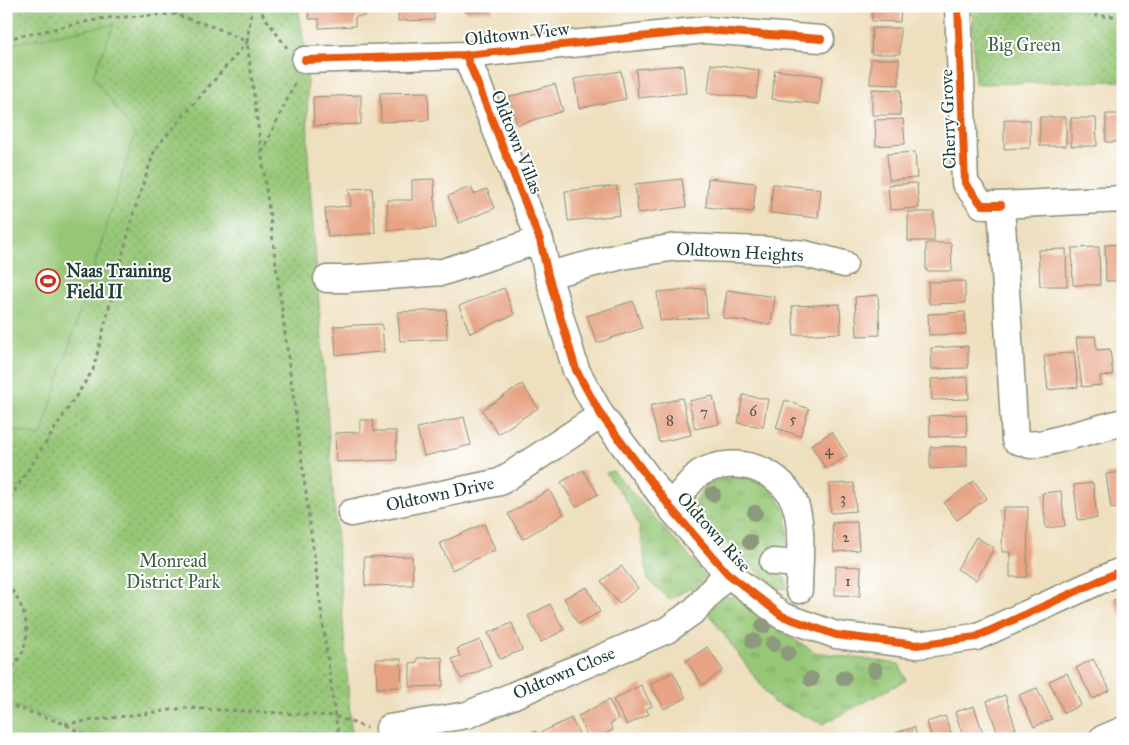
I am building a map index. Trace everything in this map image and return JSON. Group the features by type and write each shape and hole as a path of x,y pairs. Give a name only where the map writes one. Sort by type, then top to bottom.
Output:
{"street":[{"name":"Cherry Grove","path":"958,6 965,183 982,205 1123,199"},
{"name":"Oldtown View","path":"298,63 466,55 704,30 821,39"},
{"name":"Oldtown Villas","path":"466,55 540,240"},
{"path":"1001,205 1015,440 1030,445 1038,444 1123,422"},
{"path":"327,279 442,272 540,240"},
{"name":"Oldtown Rise","path":"540,240 548,275 576,370 601,415 670,507 727,573 782,616 836,636 917,645 976,637 1123,570"},
{"name":"Oldtown Heights","path":"548,275 622,256 676,247 772,250 805,254 844,264"},
{"name":"Oldtown Drive","path":"351,512 500,482 601,415"},
{"path":"670,507 700,473 733,465 756,467 770,474 783,484 793,497 797,511 800,539 799,590"},
{"path":"773,562 799,564"},
{"name":"Oldtown Close","path":"379,734 389,728 467,714 667,630 695,610 727,573"},
{"path":"1102,739 1123,730"}],"path":[{"path":"174,14 190,6"},
{"path":"252,6 247,42 335,716 340,739"},
{"path":"256,6 298,63 262,153"},
{"path":"1096,6 1096,16 1123,16"},
{"path":"6,38 105,18 174,14 220,29 247,42"},
{"path":"6,504 93,370 134,211 154,150 247,42"},
{"path":"6,585 12,589 22,608 28,630 23,652 6,672"},
{"path":"6,704 65,724 90,739"},
{"path":"65,724 186,708 335,716 379,734"}],"green space":[{"name":"Monread District Park","path":"6,6 298,6 307,62 308,158 351,727 354,739 6,739"},
{"name":"Big Green","path":"972,6 1108,6 1108,10 1123,10 1123,81 975,84"},
{"name":"Naas Training Field II","path":"114,24 93,76 135,134 41,436 6,428 6,45"},
{"path":"613,471 703,574 727,597 736,596 760,619 815,652 899,664 906,680 823,724 773,702 690,588 669,600 648,579 639,526 628,503 606,473"},
{"path":"740,476 764,482 786,511 788,544 781,551 780,573 786,579 787,588 779,589 742,558 692,507 702,491 710,483"},
{"path":"6,703 65,724 90,739 6,739"}],"building":[{"path":"302,6 364,6 365,16 355,17 355,26 319,28 319,19 309,19 308,8 303,9"},
{"path":"387,6 444,6 444,10 434,10 434,20 398,21 398,12 388,13"},
{"path":"465,6 492,6 492,11 465,12"},
{"path":"872,6 901,6 900,22 872,21"},
{"path":"872,28 900,28 900,54 871,54"},
{"path":"871,59 899,59 899,85 870,84"},
{"path":"711,64 759,70 756,98 708,93"},
{"path":"683,65 686,93 638,98 636,69"},
{"path":"775,70 822,76 819,104 772,99"},
{"path":"621,71 626,99 579,108 574,79"},
{"path":"555,84 563,111 517,125 509,97"},
{"path":"872,89 901,90 900,115 872,115"},
{"path":"428,92 429,120 381,122 380,93"},
{"path":"361,95 361,124 314,126 313,97"},
{"path":"1106,114 1123,114 1123,142 1106,142"},
{"path":"1040,117 1066,117 1066,146 1040,146"},
{"path":"1071,118 1096,118 1097,146 1071,146"},
{"path":"903,119 905,144 876,146 875,120"},
{"path":"1004,120 1030,120 1030,148 1004,149"},
{"path":"915,152 917,178 889,180 887,154"},
{"path":"708,178 756,183 753,212 706,207"},
{"path":"434,179 436,228 388,230 387,200 412,200 412,180"},
{"path":"682,179 686,207 638,213 635,184"},
{"path":"917,183 919,208 890,210 888,185"},
{"path":"773,184 821,189 818,218 770,213"},
{"path":"617,186 620,215 568,221 565,191"},
{"path":"471,187 474,194 487,189 495,208 459,223 448,196"},
{"path":"372,188 375,233 328,237 325,208 351,206 349,189"},
{"path":"908,212 934,212 934,241 908,241"},
{"path":"926,243 951,243 952,271 926,271"},
{"path":"1123,244 1123,281 1106,281 1105,245"},
{"path":"1099,247 1100,285 1073,285 1072,248"},
{"path":"1066,249 1067,286 1040,286 1038,250"},
{"path":"965,281 965,303 929,304 928,282"},
{"path":"504,288 514,315 470,333 459,306"},
{"path":"705,288 707,317 660,321 657,292"},
{"path":"727,290 775,297 771,325 723,318"},
{"path":"878,295 880,335 857,336 855,297"},
{"path":"633,301 642,328 597,343 587,316"},
{"path":"840,304 841,333 794,335 792,306"},
{"path":"446,310 447,339 400,341 398,312"},
{"path":"965,312 966,334 929,335 928,314"},
{"path":"382,324 384,352 336,355 334,326"},
{"path":"1095,336 1097,350 1110,349 1113,375 1100,376 1101,385 1082,387 1076,338"},
{"path":"968,346 968,368 932,369 931,348"},
{"path":"1074,352 1078,387 1048,390 1044,356"},
{"path":"968,377 969,399 932,400 931,379"},
{"path":"522,384 538,408 498,434 482,410"},
{"path":"743,395 768,399 763,427 738,423"},
{"path":"713,396 719,424 695,429 689,401"},
{"path":"682,398 691,435 659,442 650,406"},
{"path":"785,400 809,409 800,436 776,428"},
{"path":"966,414 967,436 930,437 929,416"},
{"path":"464,417 471,445 424,456 417,428"},
{"path":"360,420 373,420 374,431 396,431 397,460 336,462 335,433 360,432"},
{"path":"832,432 847,456 826,469 811,445"},
{"path":"967,446 967,467 930,469 930,447"},
{"path":"583,470 598,494 576,507 561,482"},
{"path":"1123,472 1123,507 1111,509 1106,474"},
{"path":"974,481 987,498 957,520 944,503"},
{"path":"854,483 856,511 831,513 829,484"},
{"path":"1093,483 1097,518 1078,520 1074,485"},
{"path":"549,490 564,514 523,539 508,514"},
{"path":"1061,491 1065,526 1046,528 1042,493"},
{"path":"1003,507 1028,507 1027,577 1010,577 1010,552 1002,552"},
{"path":"857,522 859,550 834,552 832,523"},
{"path":"484,524 495,550 452,570 440,543"},
{"path":"976,537 994,548 976,580 957,569"},
{"path":"412,556 413,585 365,586 364,557"},
{"path":"621,566 638,588 619,604 601,581"},
{"path":"836,566 861,567 860,596 835,595"},
{"path":"587,587 600,612 578,624 564,598"},
{"path":"1123,596 1123,617 1121,618 1113,600"},
{"path":"550,604 564,630 541,642 528,616"},
{"path":"512,623 522,650 500,659 488,633"},
{"path":"480,640 491,666 461,679 452,659 460,656 457,649"},
{"path":"707,647 723,670 703,685 686,661"},
{"path":"442,657 443,686 410,687 410,663 417,662 417,658"},
{"path":"376,659 401,659 402,687 377,688"},
{"path":"1093,659 1110,690 1093,699 1076,668"},
{"path":"673,672 686,698 664,709 651,684"},
{"path":"1067,673 1081,705 1064,713 1049,681"},
{"path":"641,685 652,706 646,709 649,714 627,725 613,700"},
{"path":"1037,688 1052,719 1034,727 1019,695"},
{"path":"1005,695 1016,729 998,735 987,701"},
{"path":"609,700 618,719 610,724 613,730 595,739 589,739 578,716"},
{"path":"974,706 985,739 964,739 955,712"},
{"path":"945,716 953,739 932,739 927,722"},
{"path":"571,718 581,737 578,739 543,739 540,733"},
{"path":"914,727 918,739 898,739 896,733"},
{"path":"535,731 539,739 519,739 528,734"}],"cycle path":[{"path":"958,6 965,183 982,205 1001,205"},
{"path":"305,60 466,55 705,30 821,39"},
{"path":"466,55 540,240 548,275 576,370 601,415 670,507 727,573 782,616 836,635 917,645 976,637 1123,570"}],"place":[{"name":"Naas Training Field II","path":"48,281"}]}
